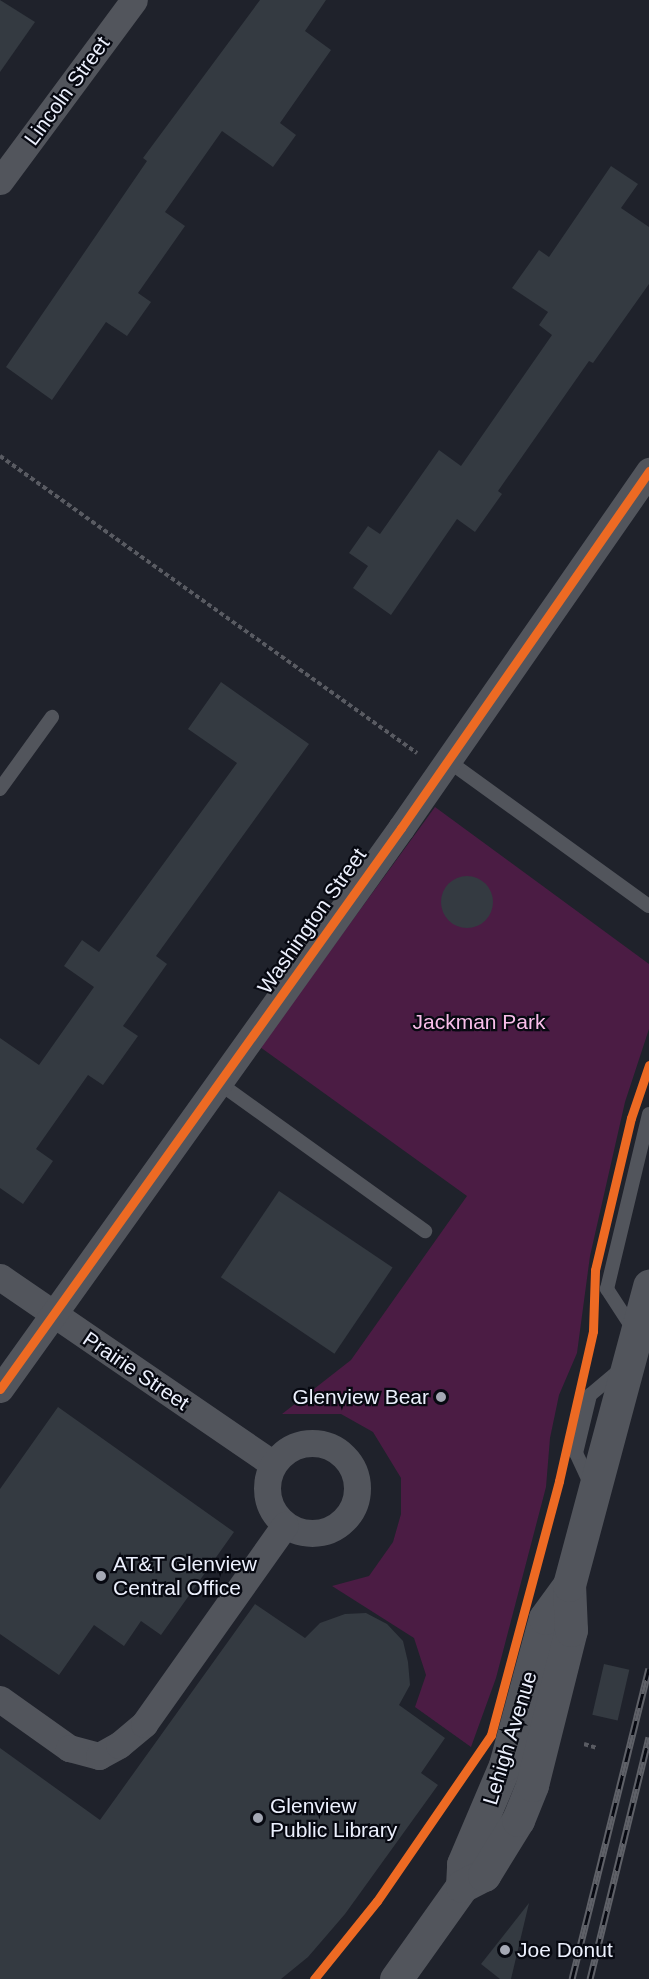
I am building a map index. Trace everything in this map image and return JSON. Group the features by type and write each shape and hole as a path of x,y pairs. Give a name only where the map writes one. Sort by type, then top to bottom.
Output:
{"street":[{"name":"Lincoln Street","path":"0,181 134,0"},
{"name":"Washington Street","path":"0,1389 444,765 649,471"},
{"name":"Prairie Street","path":"0,1277 273,1464"},
{"name":"Lehigh Avenue","path":"396,1979 462,1886 463,1863 505,1765 545,1618 569,1585 639,1341 649,1286"},
{"path":"309,1442 337,1450 355,1473 356,1501 339,1524 312,1533 285,1525 275,1515 266,1490 273,1464 295,1445 309,1442"},
{"path":"0,1699 69,1748 99,1756 119,1744 144,1724 285,1525"}],"lane":[{"path":"0,789 52,717"},
{"path":"444,765 649,906"},
{"path":"219,1083 425,1231"},
{"path":"639,1341 606,1289 649,1114"}],"path":[{"path":"0,456 444,765"},
{"path":"584,1744 597,1748"}],"green space":[{"name":"Jackman Park","path":"435,807 649,964 649,1029 625,1102 590,1256 577,1353 559,1395 550,1438 546,1487 496,1678 471,1747 415,1707 426,1675 414,1638 332,1586 369,1576 393,1542 401,1514 401,1478 373,1432 341,1414 282,1414 351,1360 467,1196 260,1047"}],"building":[{"path":"0,0 35,22 0,72"},
{"path":"260,0 326,0 305,31 331,50 280,123 296,135 273,167 222,131 165,212 185,226 138,293 151,302 127,336 106,322 52,400 6,367 147,161 143,158"},
{"path":"611,166 638,184 621,208 649,227 649,284 593,363 589,361 498,491 502,494 475,532 457,519 391,615 353,588 368,566 349,553 368,526 380,534 439,450 461,466 552,335 539,325 548,312 512,288 539,250 549,257"},
{"path":"221,682 309,744 156,956 167,964 123,1026 138,1036 103,1085 88,1075 36,1149 53,1161 23,1204 0,1188 0,1038 39,1065 94,987 64,966 82,940 99,952 237,763 188,729"},
{"path":"467,876 477,878 485,884 491,892 493,902 491,912 485,920 477,926 467,928 457,926 449,920 443,912 441,902 443,892 449,884 457,878"},
{"path":"279,1191 393,1268 334,1354 221,1277"},
{"name":"AT&T Glenview Central Office","path":"58,1407 234,1532 161,1635 141,1621 124,1646 94,1625 59,1675 0,1634 0,1489"},
{"name":"Glenview Public Library","path":"255,1604 305,1638 320,1623 345,1614 366,1613 387,1624 403,1641 408,1662 410,1685 399,1705 445,1738 421,1773 438,1785 345,1914 308,1957 281,1979 0,1979 0,1748 100,1820"},
{"path":"604,1664 629,1670 618,1721 592,1715"},
{"name":"Joe Donut","path":"529,1903 511,1979 500,1979 481,1964"}],"railway":[{"path":"572,1979 649,1668"},
{"path":"590,1979 649,1737"}],"cycle path":[{"path":"0,1389 401,828 649,471"},
{"path":"314,1979 377,1901 491,1735 559,1481 593,1331 595,1270 631,1118 649,1065"}],"place":[{"name":"Glenview Bear","path":"441,1397"},
{"name":"AT&T Glenview Central Office","path":"101,1576"},
{"name":"Glenview Public Library","path":"258,1818"},
{"name":"Joe Donut","path":"505,1950"}]}
